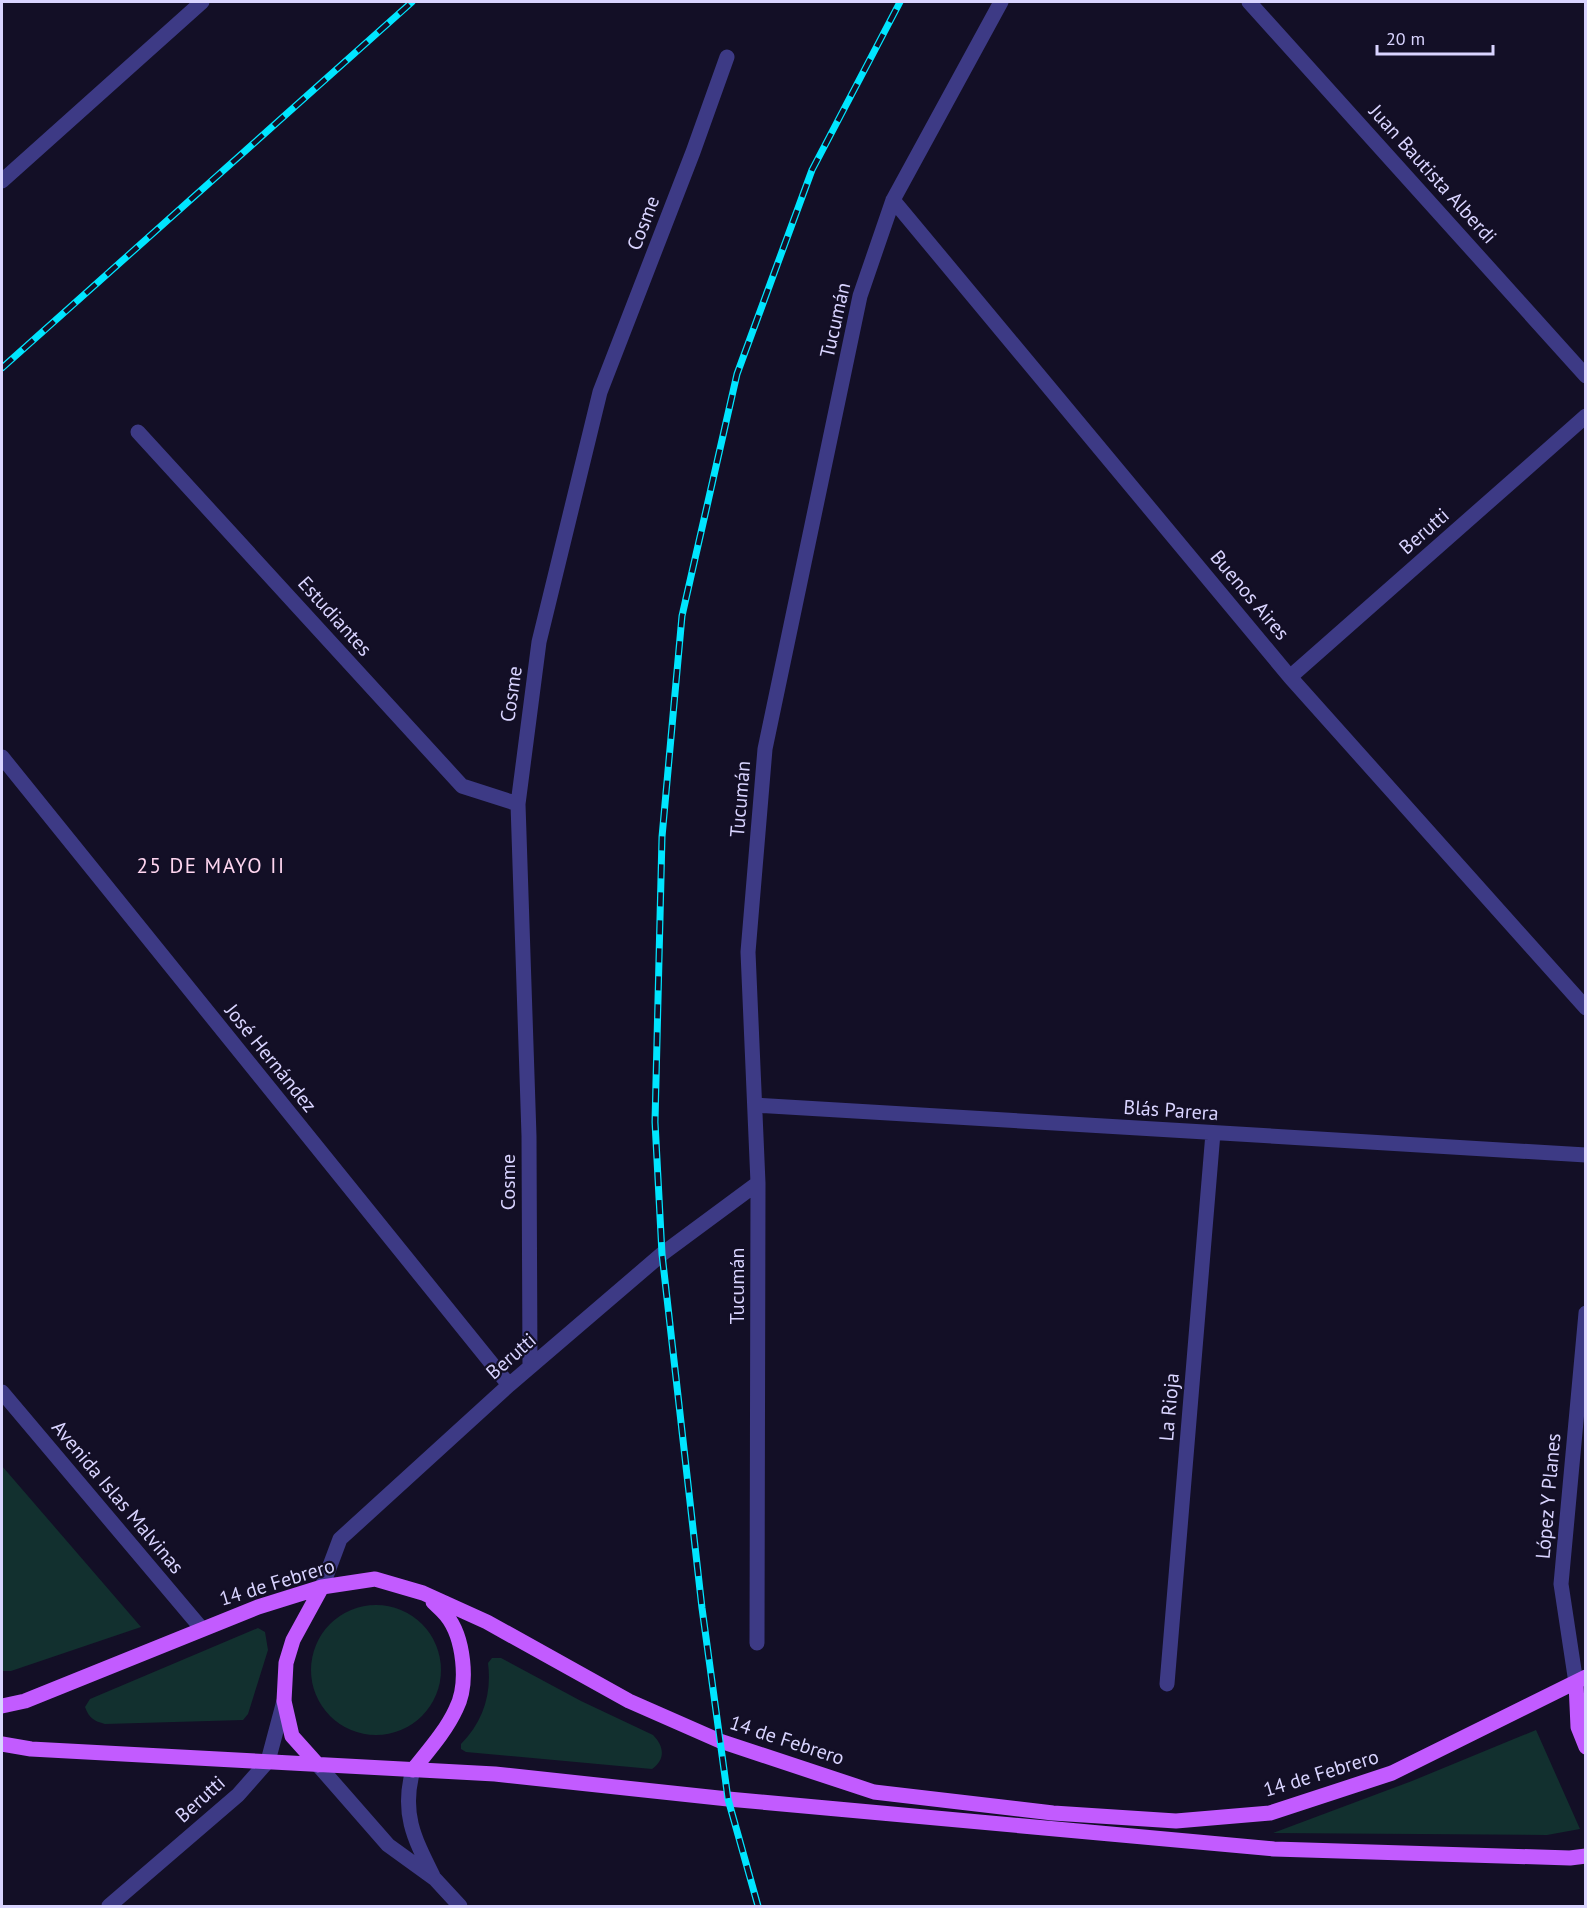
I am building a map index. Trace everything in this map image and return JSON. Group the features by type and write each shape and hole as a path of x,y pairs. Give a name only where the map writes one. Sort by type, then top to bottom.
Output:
{"main road":[{"name":"14 de Febrero","path":"2,1706 25,1701 202,1629 322,1587 375,1579 423,1593 487,1622 629,1701 720,1741 874,1792 1053,1813 1176,1821 1270,1813 1392,1773 1581,1680"},
{"path":"318,1765 292,1736 284,1701 286,1663 293,1640 322,1587"},
{"path":"413,1770 444,1730 457,1708 463,1684 456,1632 447,1615 423,1593"},
{"path":"1581,1680 1578,1727 1586,1747"},
{"path":"2,1744 31,1749 495,1774 728,1799 1274,1849 1570,1858 1586,1856"}],"street":[{"path":"2,181 202,2"},
{"name":"Tucumán","path":"757,1643 758,1183 748,952 765,749 860,296 893,200 1001,2"},
{"name":"Juan Bautista Alberdi","path":"1250,2 1586,376"},
{"name":"Cosme","path":"530,1367 529,1136 518,804 539,642 600,392 693,152 727,57"},
{"name":"Buenos Aires","path":"893,200 1290,677 1586,1008"},
{"name":"Berutti","path":"1290,677 1586,416"},
{"name":"Estudiantes","path":"138,432 462,786 518,804"},
{"name":"José Hernández","path":"2,757 509,1385"},
{"name":"Blás Parera","path":"755,1105 1586,1155"},
{"name":"La Rioja","path":"1167,1684 1213,1133"},
{"name":"Berutti","path":"322,1587 340,1539 509,1385 662,1254 758,1183"},
{"name":"López Y Planes","path":"1581,1680 1560,1584 1586,1312"},
{"name":"Avenida Islas Malvinas","path":"2,1392 202,1629"},
{"name":"Berutti","path":"110,1906 238,1795 268,1761 284,1701"},
{"path":"318,1765 388,1845 435,1879 460,1906"},
{"path":"413,1770 407,1808 415,1842 435,1879"}],"green space":[{"path":"2,1466 141,1627 11,1671 2,1671"},
{"path":"376,1605 401,1610 422,1624 436,1645 441,1670 436,1695 422,1716 401,1730 376,1735 351,1730 330,1716 316,1695 311,1670 316,1645 330,1624 351,1610"},
{"path":"258,1628 265,1632 268,1650 248,1714 243,1720 105,1724 98,1722 88,1714 85,1707 90,1699"},
{"path":"492,1658 501,1658 581,1701 653,1735 661,1748 660,1761 652,1769 466,1752 461,1749 461,1744 475,1726 484,1707 489,1686 488,1663"},
{"path":"1536,1730 1580,1829 1547,1835 1273,1833 1412,1781"}],"railway":[{"path":"2,368 412,2"},
{"path":"758,1906 728,1799 702,1608 662,1254 655,1122 662,837 682,616 737,374 812,170 900,2"}],"district":[{"name":"25 DE MAYO II","path":"211,866"}]}
